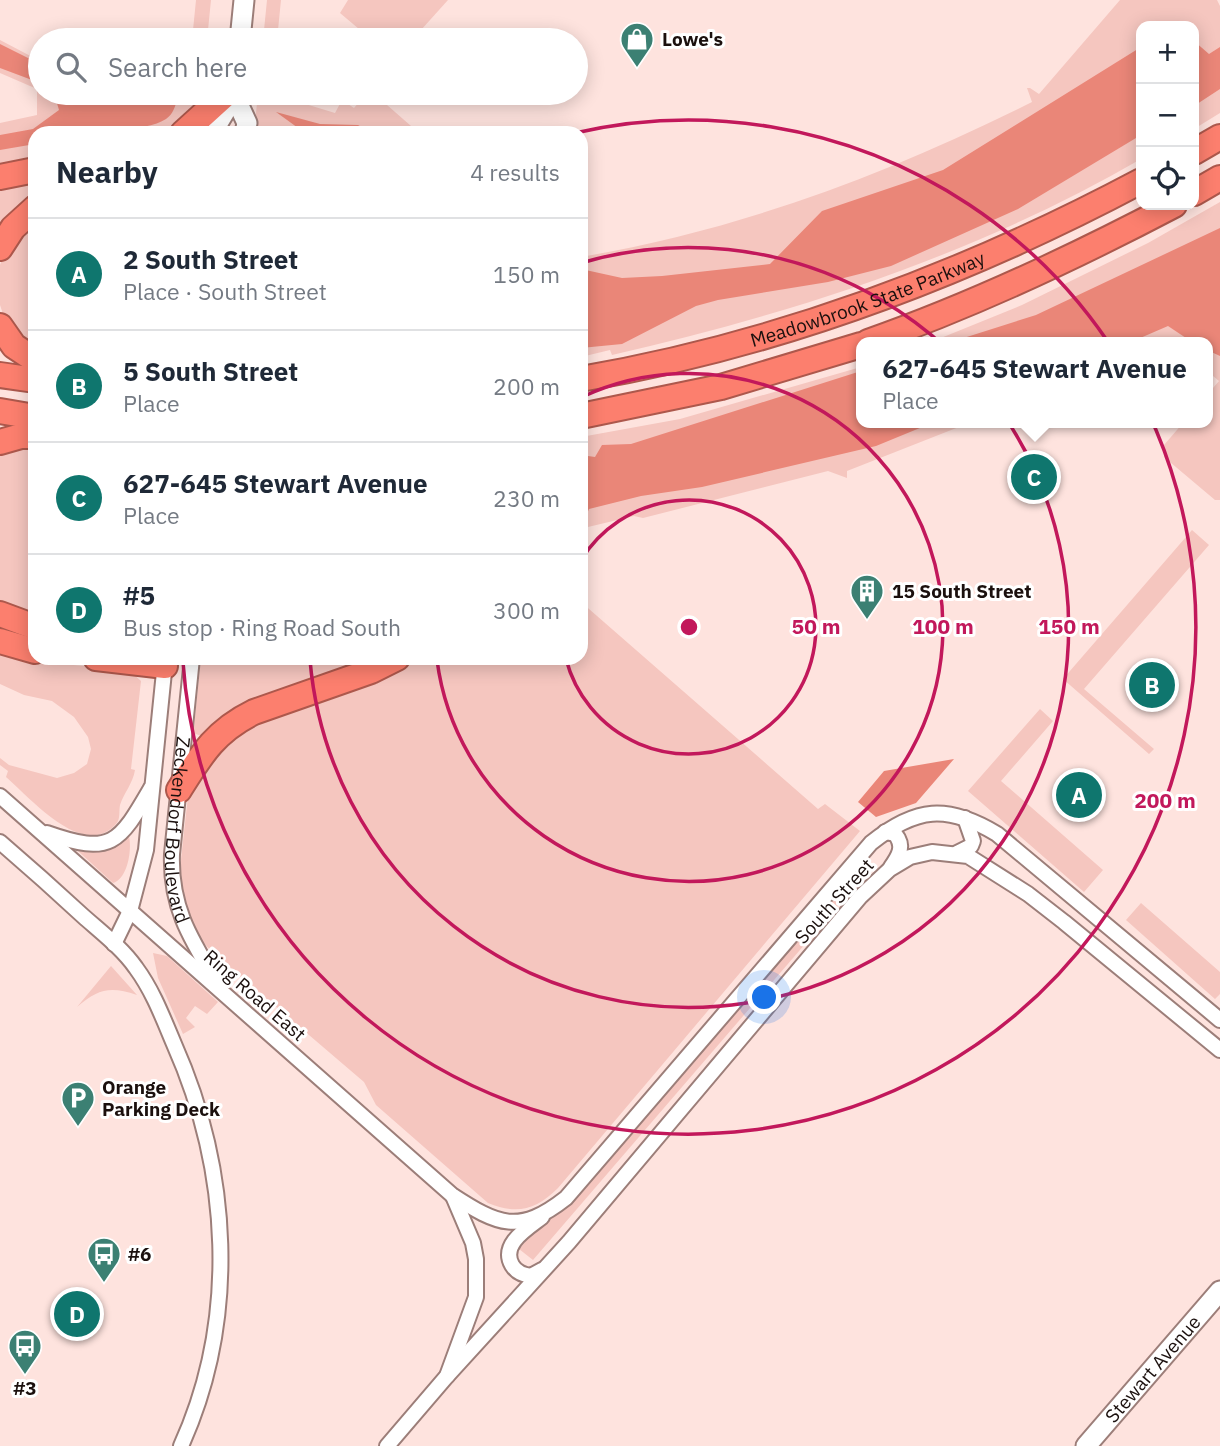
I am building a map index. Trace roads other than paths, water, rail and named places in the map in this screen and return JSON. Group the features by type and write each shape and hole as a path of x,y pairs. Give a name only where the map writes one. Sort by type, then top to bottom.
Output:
{"highway":[{"path":"192,126 219,105"},
{"path":"1199,149 1220,137"},
{"path":"0,177 28,171"},
{"path":"1199,190 1220,178"},
{"name":"Meadowbrook State Parkway","path":"588,378 718,350 869,304 1012,246 1136,184"},
{"name":"Meadowbrook State Parkway","path":"881,337 1010,286 1165,210"},
{"path":"0,248 13,228 28,214"},
{"path":"0,326 15,346 28,355"},
{"name":"Meadowbrook State Parkway","path":"588,415 745,381 856,347"},
{"path":"0,375 28,379"},
{"path":"588,429 664,400"},
{"path":"0,411 28,416"},
{"path":"0,442 28,436"},
{"path":"0,614 28,624"},
{"path":"0,641 28,649"},
{"path":"178,790 206,746 236,721 383,665"}],"main road":[{"path":"241,28 244,0"},
{"path":"218,126 227,105"},
{"path":"238,105 246,126"},
{"name":"Stewart Avenue","path":"1086,1446 1220,1290"}],"street":[{"name":"Zeckendorf Boulevard","path":"114,944 130,911 146,850 165,665"},
{"name":"Zeckendorf Boulevard","path":"191,665 172,854 174,894 190,938 223,993"},
{"path":"38,830 79,844 96,845 110,841 127,828 153,784"},
{"name":"Ring Road East","path":"0,796 452,1195"},
{"name":"South Street","path":"548,1266 535,1276 525,1276 512,1266 509,1255 516,1239 566,1198 871,843 885,832 927,812 965,818 997,834 1220,1020"},
{"path":"957,853 971,846 973,841 965,818"},
{"path":"885,832 895,834 901,845 897,859 890,869"},
{"path":"0,842 114,944 135,967 151,993 191,1083 205,1125 218,1196 221,1240 219,1289 202,1386 181,1446"},
{"name":"South Street","path":"387,1446 548,1266 860,897 890,869 921,854 957,853 976,859 1028,894 1220,1050"},
{"path":"447,1376 476,1297 476,1259 473,1243 452,1195"},
{"name":"South Street","path":"452,1195 487,1218 513,1223 545,1214"}],"place":[{"name":"Lowe's","path":"637,69"},
{"name":"627-645 Stewart Avenue","path":"1034,477"},
{"name":"15 South Street","path":"867,621"},
{"name":"5 South Street","path":"1152,685"},
{"name":"2 South Street","path":"1079,795"},
{"name":"Orange Parking Deck","path":"78,1128"},
{"name":"#6","path":"104,1284"},
{"name":"#5","path":"77,1314"},
{"name":"#3","path":"25,1376"}]}
